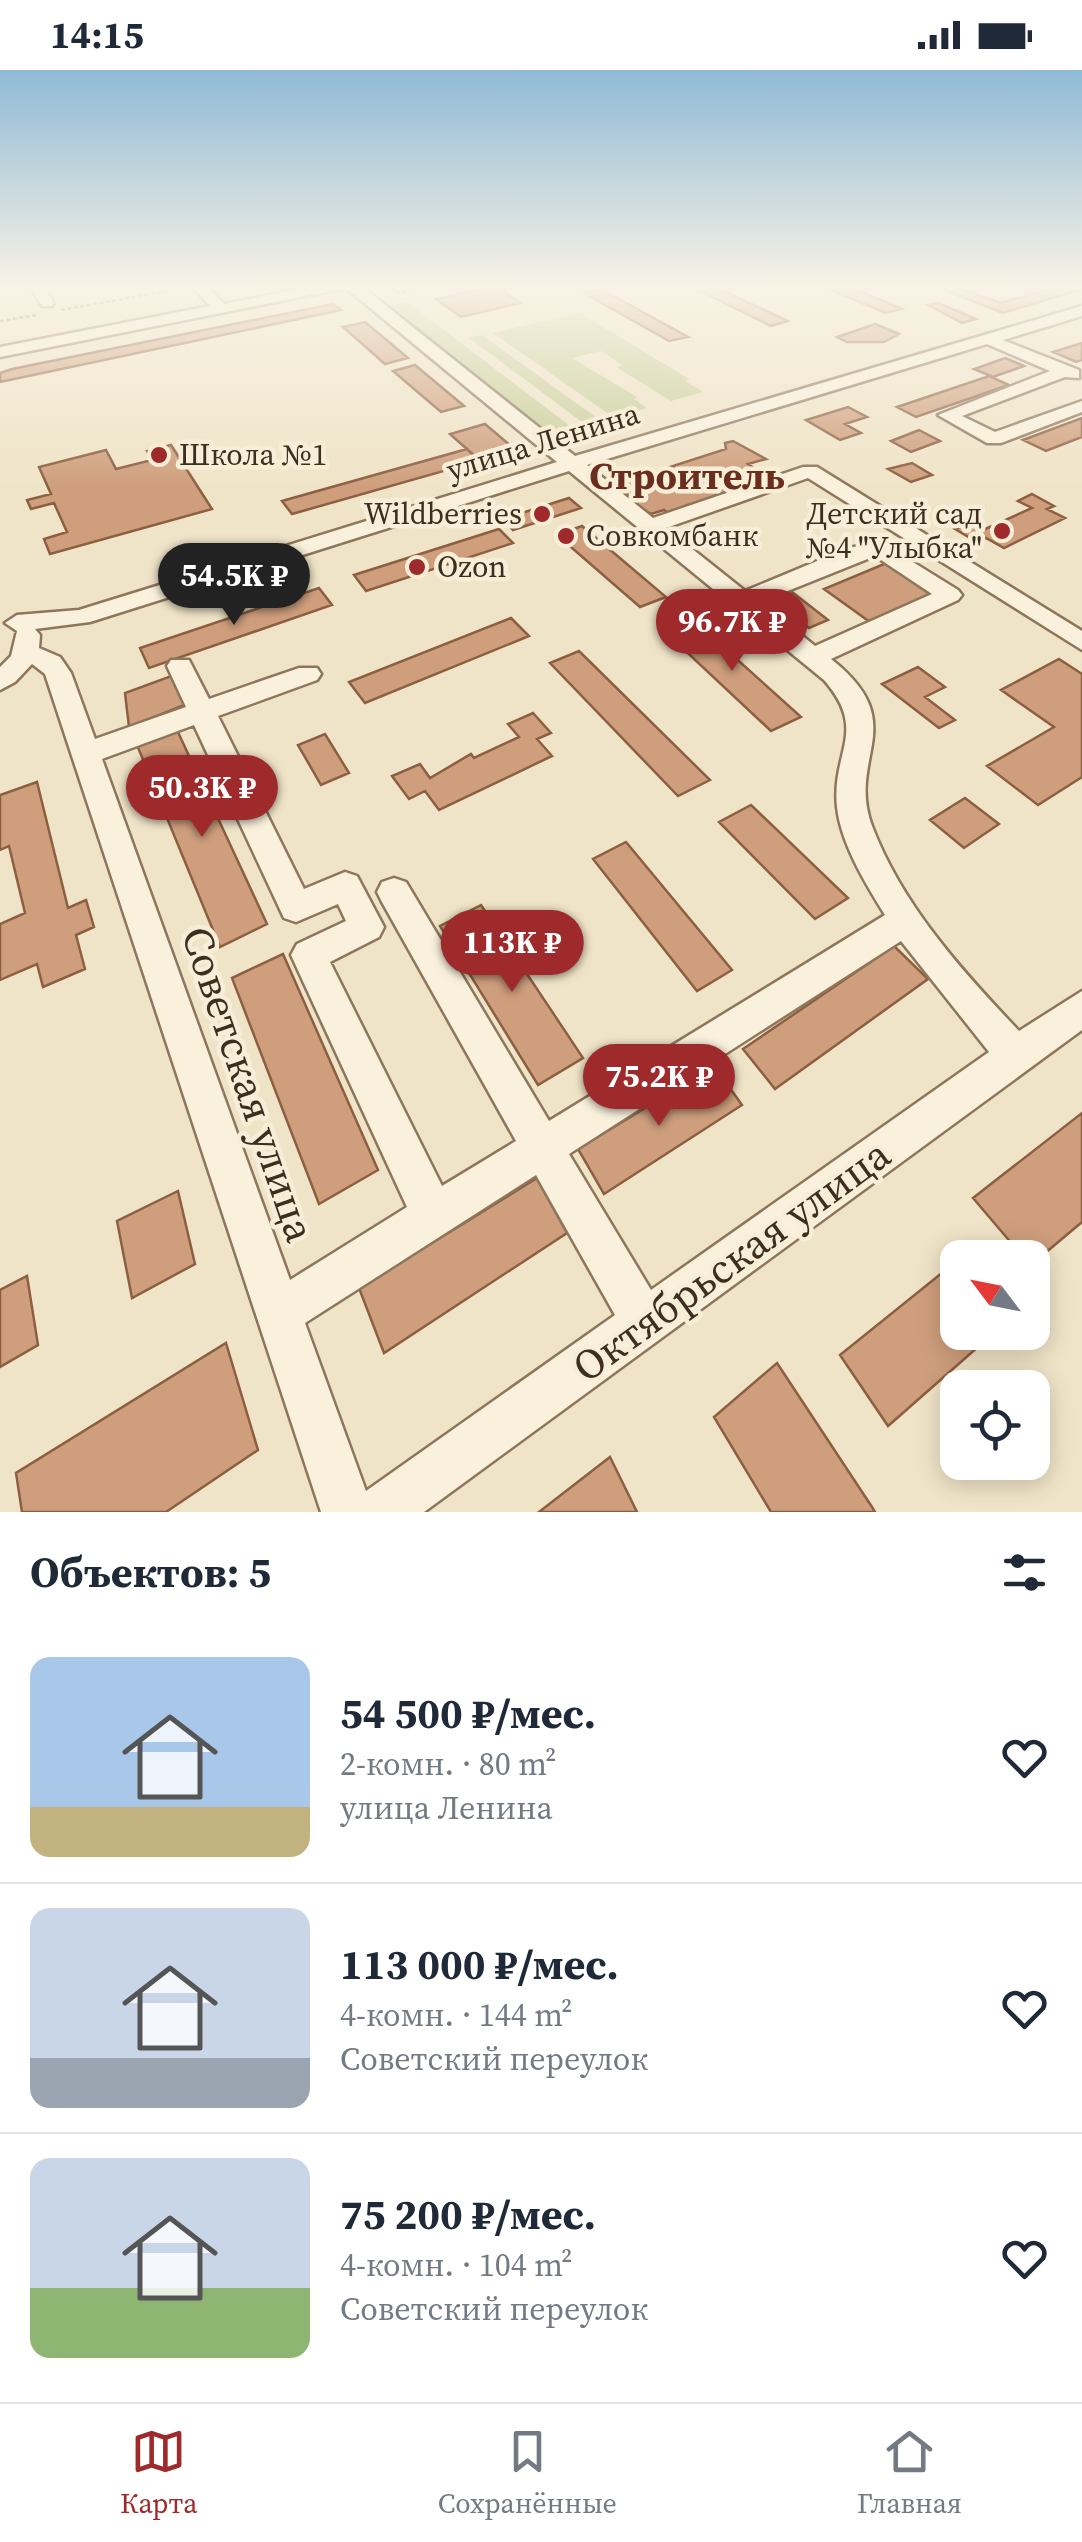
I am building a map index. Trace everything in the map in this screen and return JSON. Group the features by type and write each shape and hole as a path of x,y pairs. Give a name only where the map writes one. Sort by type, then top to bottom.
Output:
{"street":[{"path":"435,352 814,657 857,703 860,725 849,782 856,822 906,920 966,1000 1016,1055"},
{"name":"улица Ленина","path":"82,617 944,352"},
{"path":"1021,352 1074,374"},
{"path":"1074,374 946,415 994,439 1082,406"},
{"path":"652,526 810,471 1082,642"},
{"path":"744,600 854,554 879,548 950,594 814,657"},
{"path":"9,620 82,617"},
{"path":"0,683 27,652 82,617"},
{"path":"9,620 28,636 27,652"},
{"path":"27,652 51,664 63,687"},
{"path":"180,666 296,908 345,886 367,927 310,955 434,1216"},
{"path":"85,754 308,674"},
{"path":"0,683 34,679 63,687"},
{"name":"Советская улица","path":"63,687 347,1512"},
{"path":"394,892 644,1322"},
{"path":"278,1314 906,920"},
{"name":"Октябрьская улица","path":"380,1512 1082,1008"}],"green space":[{"path":"447,352 473,352 574,429 552,435"},
{"path":"488,352 506,352 601,421 586,425"},
{"path":"521,352 596,352 572,358 637,397 634,399 647,408 613,417"},
{"path":"603,352 645,352 703,392 671,401 616,367 622,365"}],"building":[{"path":"95,352 141,352 0,382 0,373"},
{"path":"372,352 401,352 408,358 385,364"},
{"path":"1054,352 1082,352 1082,360 1076,362"},
{"path":"1005,358 1024,366 993,377 974,369"},
{"path":"415,365 464,406 441,412 393,371"},
{"path":"989,376 1009,385 916,417 897,407"},
{"path":"848,407 867,417 845,424 861,433 840,440 806,420"},
{"path":"1082,418 1082,437 1046,451 1023,440"},
{"path":"485,424 523,456 486,466 450,434"},
{"path":"919,430 940,441 911,452 891,441"},
{"path":"733,441 766,459 748,464 772,480 668,513 664,510 651,514 627,499 629,496 613,483 618,476 636,478 726,449 725,443"},
{"path":"171,445 212,509 50,554 44,539 67,532 54,503 31,509 27,500 51,494 39,467 106,450 116,469 152,460 147,451"},
{"path":"467,449 479,461 292,514 282,501"},
{"path":"912,463 932,475 911,482 888,469"},
{"path":"1032,494 1054,506 1047,509 1065,518 1004,548 986,538 977,542 955,529 970,523 983,530 1032,508 1018,501"},
{"name":"Wildberries","path":"569,498 581,508 513,530 503,519"},
{"path":"582,526 666,597 640,607 557,535"},
{"path":"499,529 513,543 366,591 354,575"},
{"path":"889,562 936,593 870,622 824,589"},
{"path":"319,588 332,605 149,668 140,648"},
{"path":"792,592 828,620 809,628 773,601"},
{"path":"690,617 801,717 771,731 661,628"},
{"path":"511,618 529,636 365,703 349,682"},
{"path":"579,651 710,780 678,796 550,663"},
{"path":"1059,659 1082,674 1082,777 1038,805 987,766 1054,727 1001,690"},
{"path":"918,667 945,687 925,697 955,720 939,728 882,684"},
{"path":"174,675 187,704 129,727 125,693"},
{"path":"533,713 551,733 537,739 552,756 439,810 425,791 409,799 392,776 420,764 430,778 471,754 474,758 519,737 508,724"},
{"path":"177,730 267,924 220,947 137,745"},
{"path":"325,734 349,773 321,785 298,745"},
{"path":"37,782 68,908 86,900 94,927 76,935 85,969 43,987 37,964 0,980 0,924 25,913 9,846 0,850 0,795"},
{"path":"965,798 999,824 964,848 930,820"},
{"path":"751,805 848,898 815,919 719,822"},
{"path":"626,842 732,970 697,991 593,859"},
{"path":"481,905 583,1058 538,1085 440,926"},
{"path":"894,946 928,979 775,1089 743,1049"},
{"path":"283,954 378,1170 319,1204 232,978"},
{"path":"714,1066 742,1105 604,1194 578,1149"},
{"path":"1082,1113 1082,1222 1050,1249 1050,1240 1009,1240 973,1198"},
{"path":"537,1178 567,1233 384,1353 359,1288"},
{"path":"178,1191 195,1264 132,1298 117,1221"},
{"path":"940,1274 940,1350 975,1350 952,1370 940,1370 940,1380 888,1426 840,1355"},
{"path":"27,1276 38,1345 0,1367 0,1290"},
{"path":"226,1343 258,1450 166,1512 22,1512 16,1473"},
{"path":"777,1363 875,1512 771,1512 714,1417"},
{"path":"610,1457 637,1512 539,1512"}],"place":[{"name":"Школа №1","path":"159,455"},
{"name":"Wildberries","path":"542,514"},
{"name":"Детский сад №4 \"Улыбка\"","path":"1002,531"},
{"name":"Совкомбанк","path":"566,536"},
{"name":"Ozon","path":"417,567"}],"district":[{"name":"Строитель","path":"687,476"}]}
